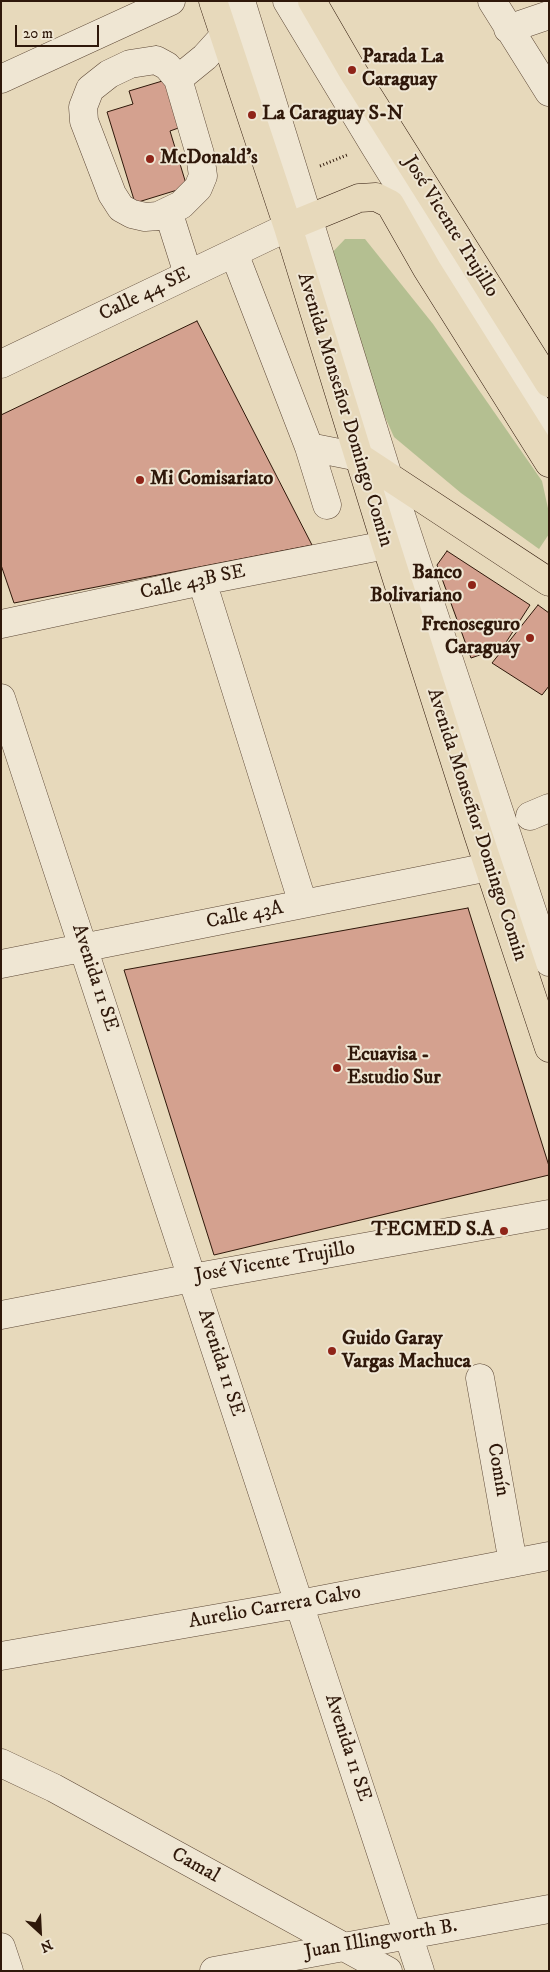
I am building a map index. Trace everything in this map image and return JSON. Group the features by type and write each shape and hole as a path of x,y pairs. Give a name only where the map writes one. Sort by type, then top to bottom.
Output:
{"main road":[{"name":"Avenida Monseñor Domingo Comin","path":"213,1 224,36 298,222 359,457 489,868 549,1048"},
{"name":"José Vicente Trujillo","path":"312,1 352,70 549,383"},
{"path":"298,222 359,198 376,197 390,204 427,268 549,463"},
{"path":"359,457 549,582"}],"street":[{"path":"1,79 171,1"},
{"name":"Avenida Monseñor Domingo Comin","path":"241,1 295,175 298,222 388,476 543,928 549,962"},
{"path":"287,1 374,145"},
{"path":"492,1 549,92"},
{"path":"508,29 549,15"},
{"path":"178,79 205,57 224,36"},
{"path":"156,60 167,66 178,79 200,154 202,176 198,188 190,198 168,211 158,216 145,217 132,214 120,208 112,194 84,121 83,107 90,89 109,74 130,64 156,60"},
{"name":"José Vicente Trujillo","path":"374,145 549,427"},
{"path":"168,211 188,274"},
{"name":"Calle 44 SE","path":"1,364 298,222"},
{"path":"234,252 309,448 327,506"},
{"path":"309,448 359,457"},
{"name":"Calle 43B SE","path":"1,624 202,581 386,545"},
{"path":"202,581 303,904"},
{"name":"Avenida 11 SE","path":"1,698 420,1971"},
{"name":"Calle 43A","path":"1,964 489,868"},
{"path":"514,942 543,928"},
{"name":"José Vicente Trujillo","path":"1,1315 192,1278 549,1214"},
{"name":"Comín","path":"480,1378 513,1563"},
{"name":"Aurelio Carrera Calvo","path":"1,1656 299,1604 549,1556"},
{"name":"Camal","path":"1,1763 54,1788 388,1971"},
{"name":"Juan Illingworth B.","path":"214,1971 549,1909"},
{"path":"1,1947 9,1971"}],"path":[{"path":"295,175 374,145"}],"green space":[{"path":"345,239 365,239 433,324 542,481 549,513 549,534 539,549 461,493 394,437 363,368 328,257"}],"building":[{"name":"McDonald's","path":"169,79 184,126 170,131 187,187 135,203 107,112 133,104 129,91"},
{"name":"Mi Comisariato","path":"197,321 312,545 14,603 1,565 1,415"},
{"name":"Banco Bolivariano","path":"447,551 530,605 503,647 471,658 437,565"},
{"name":"Frenoseguro Caraguay","path":"538,605 549,613 549,686 542,695 492,663"},
{"name":"Ecuavisa - Estudio Sur","path":"468,908 549,1166 549,1175 214,1255 124,970"}],"place":[{"name":"Parada La Caraguay","path":"352,70"},
{"name":"La Caraguay S-N","path":"252,115"},
{"name":"McDonald's","path":"150,159"},
{"name":"Mi Comisariato","path":"140,480"},
{"name":"Banco Bolivariano","path":"472,585"},
{"name":"Frenoseguro Caraguay","path":"530,638"},
{"name":"Ecuavisa - Estudio Sur","path":"337,1068"},
{"name":"TECMED S.A","path":"504,1231"},
{"name":"Guido Garay Vargas Machuca","path":"332,1351"}]}
